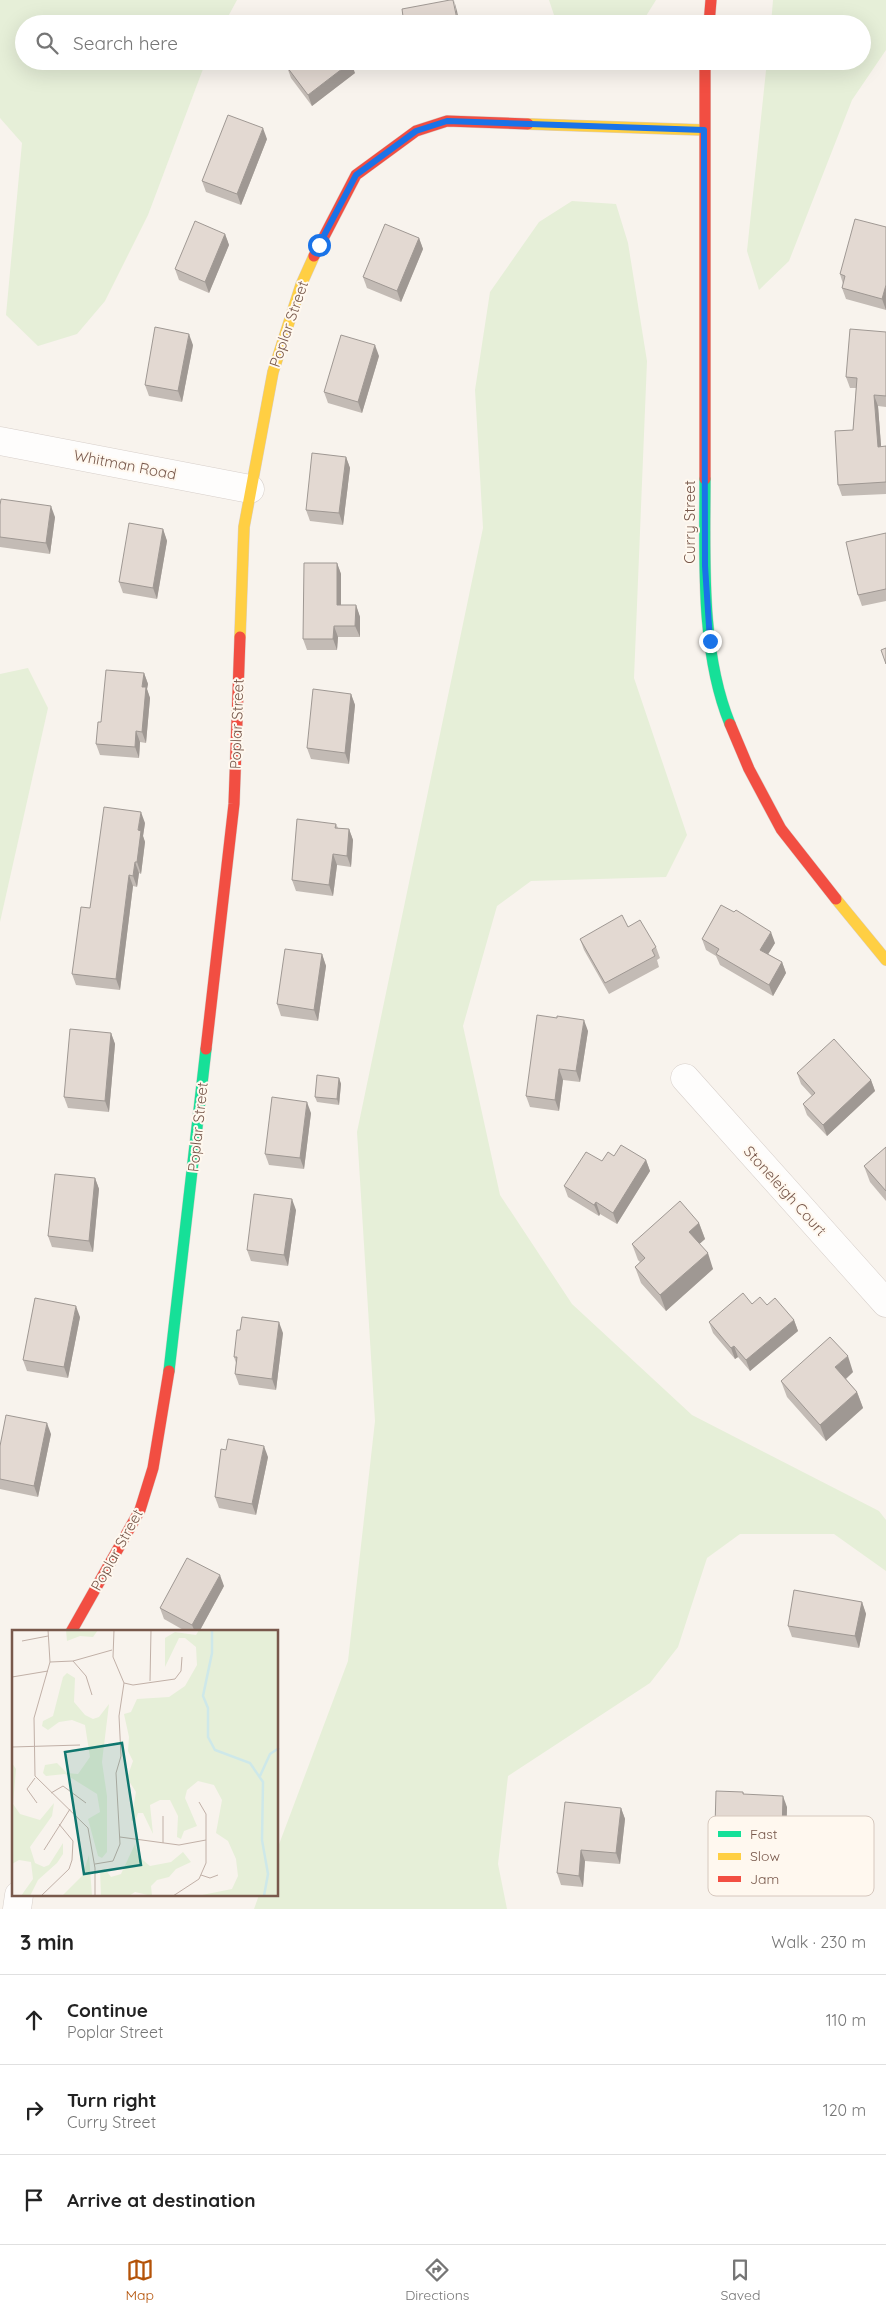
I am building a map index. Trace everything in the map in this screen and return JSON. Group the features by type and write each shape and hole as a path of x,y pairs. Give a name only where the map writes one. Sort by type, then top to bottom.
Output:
{"street":[{"path":"709,15 711,0"},
{"name":"Curry Street","path":"705,70 705,566 710,641 721,702 749,770 781,829 886,960"},
{"name":"Poplar Street","path":"72,1630 140,1510 153,1468 173,1344 234,804 244,527 273,372 301,285 319,245 356,175 416,131 447,121 704,130"},
{"name":"Whitman Road","path":"0,441 250,490"},
{"name":"Stoneleigh Court","path":"685,1078 886,1303"},
{"path":"17,1909 19,1896"}],"green space":[{"path":"0,0 237,0 229,15 15,15 15,70 203,70 148,215 105,301 77,334 38,346 6,315 22,143 0,118"},
{"path":"549,0 656,0 647,15 554,15"},
{"path":"773,0 886,0 886,50 852,100 789,261 759,290 747,251 766,70 871,70 871,15 772,15"},
{"path":"572,201 616,204 628,243 647,361 634,678 687,835 666,877 531,881 497,906 463,1026 500,1195 572,1304 692,1415 879,1511 886,1520 886,1571 834,1534 740,1534 707,1558 678,1647 650,1683 508,1776 498,1864 507,1909 254,1909 259,1896 279,1896 279,1844 348,1661 375,1421 357,1132 483,528 475,390 490,292 539,222"},
{"path":"28,668 48,708 0,922 0,674"}],"building":[{"path":"453,0 456,15 403,15 402,9"},
{"path":"289,70 341,70 308,95"},
{"path":"228,115 263,128 237,194 202,181"},
{"path":"855,219 886,227 886,285 882,299 842,288 845,276 840,274"},
{"path":"195,221 225,234 205,282 175,269"},
{"path":"385,224 419,238 397,291 363,277"},
{"path":"155,327 189,334 178,391 145,385"},
{"path":"850,329 886,332 886,396 874,395 878,447 886,446 886,482 838,485 835,431 853,430 857,378 846,377"},
{"path":"341,335 375,345 358,402 324,392"},
{"path":"312,453 346,457 339,513 306,510"},
{"path":"1,499 51,506 46,543 0,537"},
{"path":"129,523 163,529 153,588 119,582"},
{"path":"886,533 886,589 858,595 846,542"},
{"path":"304,563 337,563 337,605 356,605 355,626 334,626 333,639 303,639"},
{"path":"886,648 886,664 881,650"},
{"path":"106,670 144,673 142,687 146,687 142,732 136,731 135,747 96,744 98,722 101,722"},
{"path":"313,689 351,694 345,753 307,748"},
{"path":"104,807 141,812 138,830 141,831 137,862 135,862 133,876 129,875 116,979 72,974 81,907 90,908"},
{"path":"297,819 336,824 335,828 349,829 347,856 333,854 329,885 292,880"},
{"path":"721,905 734,912 736,910 771,932 760,950 782,962 769,985 716,954 719,949 702,939"},
{"path":"622,915 628,927 640,920 656,947 652,950 655,956 605,983 580,939"},
{"path":"285,949 322,954 314,1010 277,1004"},
{"path":"537,1015 584,1020 576,1071 559,1069 555,1100 526,1096"},
{"path":"70,1029 111,1033 105,1101 64,1097"},
{"path":"834,1039 871,1080 823,1125 803,1104 815,1093 797,1073"},
{"path":"317,1075 339,1078 337,1099 315,1097"},
{"path":"272,1097 307,1102 300,1158 265,1154"},
{"path":"621,1145 646,1160 613,1213 596,1202 594,1205 564,1186 586,1152 602,1161 608,1152 614,1156"},
{"path":"886,1147 886,1191 864,1166"},
{"path":"55,1174 95,1178 89,1241 48,1236"},
{"path":"254,1194 292,1199 284,1255 247,1250"},
{"path":"680,1201 699,1223 689,1232 708,1253 660,1295 635,1267 645,1258 632,1244"},
{"path":"743,1293 752,1304 760,1297 767,1305 775,1298 794,1320 746,1360 734,1346 731,1348 709,1322"},
{"path":"35,1298 76,1306 64,1367 23,1360"},
{"path":"242,1317 279,1322 272,1379 235,1374 237,1357 234,1357 237,1330 240,1330"},
{"path":"830,1337 848,1356 835,1367 857,1392 820,1425 781,1381"},
{"path":"6,1415 47,1423 34,1486 0,1479 0,1446"},
{"path":"228,1439 264,1446 252,1504 215,1497 221,1449 226,1450"},
{"path":"187,1558 220,1575 192,1625 160,1608"},
{"path":"794,1590 862,1602 855,1636 788,1626"},
{"path":"716,1791 783,1796 782,1816 715,1816"},
{"path":"565,1802 621,1808 616,1853 581,1850 579,1876 557,1873"}],"traffic: fast":[{"path":"705,479 705,572 709,635 713,666 720,696 730,724"},
{"path":"169,1371 206,1049"}],"traffic: slow":[{"path":"528,124 704,130"},
{"path":"240,637 244,527 273,372 301,285 314,256"},
{"path":"836,899 886,960"}],"traffic: jam":[{"path":"710,15 711,0"},
{"path":"705,70 705,479"},
{"path":"314,256 356,175 416,131 447,121 528,124"},
{"path":"206,1049 234,804 240,637"},
{"path":"730,724 749,769 781,829 836,899"},
{"path":"72,1630 140,1510 153,1468 169,1371"}],"route":[{"path":"319,245 356,175 416,131 447,121 704,130 705,566 710,641"}]}
